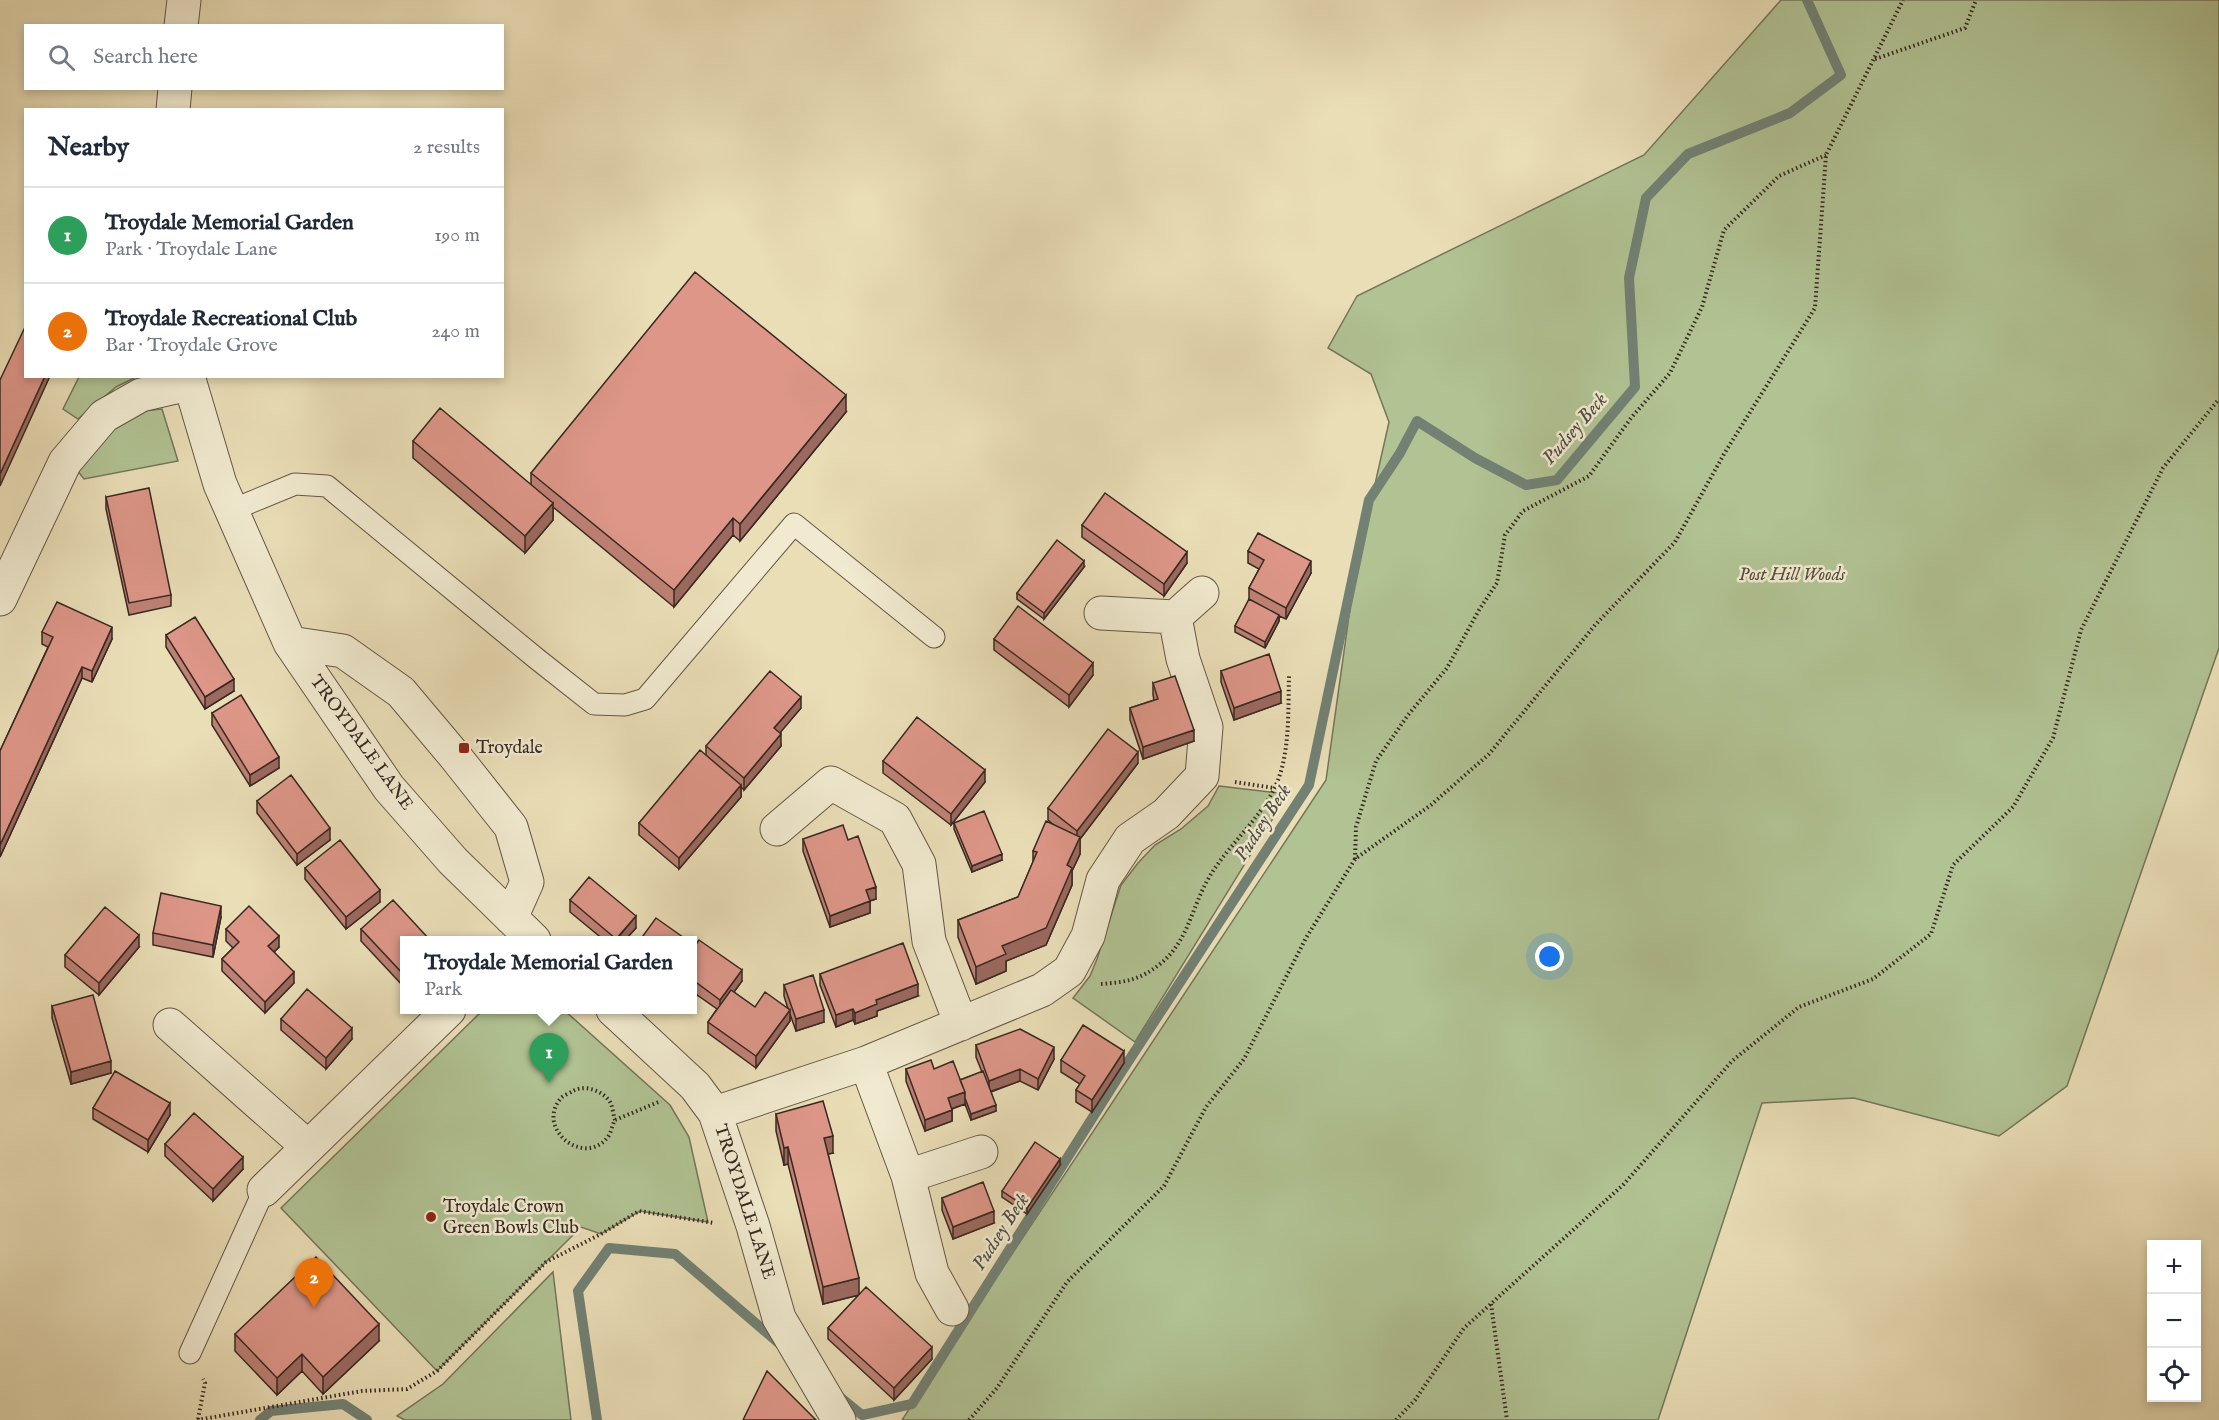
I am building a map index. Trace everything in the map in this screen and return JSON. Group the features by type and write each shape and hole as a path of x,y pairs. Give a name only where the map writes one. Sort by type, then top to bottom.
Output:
{"street":[{"path":"181,24 184,0"},
{"path":"173,108 175,90"},
{"path":"0,599 65,462 104,416 141,395 189,380"},
{"name":"TROYDALE LANE","path":"189,380 220,484 290,644 389,789 453,861 522,933"},
{"path":"1101,613 1175,617 1202,593"},
{"path":"715,1113 866,1063 1042,990 1069,971 1088,936 1103,880 1130,838 1166,814 1202,776 1206,727 1183,659 1175,617"},
{"name":"TROYDALE LANE","path":"290,644 343,651 401,692 454,755 511,827 527,882 522,933"},
{"path":"777,829 831,783 895,819 919,864 929,941 961,1024"},
{"path":"264,1190 445,1014"},
{"name":"TROYDALE LANE","path":"617,1014 695,1086 715,1113 753,1226 779,1318 839,1420"},
{"path":"170,1025 308,1147"},
{"path":"866,1063 908,1176 932,1273 952,1309"},
{"path":"908,1176 981,1152"}],"lane":[{"path":"232,510 295,484 327,486 594,704 625,705 645,699 794,524 934,637"},
{"path":"190,1353 264,1190"}],"path":[{"path":"969,1420 997,1388 1067,1282 1164,1186 1206,1107 1244,1059 1306,938 1355,859 1431,804 1489,753 1596,624 1675,542 1724,454 1815,308 1826,155 1903,0"},
{"path":"1875,59 1965,28 1976,0"},
{"path":"1355,859 1356,827 1376,761 1408,715 1447,668 1479,610 1497,583 1505,535 1523,511 1589,476 1631,418 1670,373 1702,307 1724,230 1779,176 1826,155"},
{"path":"1396,1420 1415,1400 1464,1328 1623,1185 1732,1061 1799,1007 1873,979 1931,934 1953,866 2013,807 2053,738 2081,630 2163,468 2219,399"},
{"path":"1069,971 1090,986 1132,981 1161,964 1178,944 1191,922 1203,888 1226,853 1268,800 1278,779 1285,745 1289,676"},
{"path":"615,1120 610,1102 596,1090 577,1088 561,1098 554,1115 558,1134 572,1146 591,1148 607,1138 615,1120 695,1086"},
{"path":"190,1353 205,1383 198,1419 362,1391 407,1389 437,1371 546,1262 601,1234 639,1211 721,1225 753,1226"},
{"path":"1491,1303 1507,1420"}],"green space":[{"name":"Post Hill Woods","path":"1781,0 2219,0 2219,648 2067,1086 1999,1136 1854,1098 1762,1103 1658,1420 902,1420 1326,780 1355,573 1389,422 1371,374 1328,348 1357,296 1644,155"},
{"path":"78,378 134,378 116,387 78,419 63,409"},
{"path":"162,409 178,461 84,479 77,470 107,432 143,411"},
{"path":"1219,786 1288,794 1135,1042 1073,998 1090,976 1121,885 1155,845 1181,829 1208,806"},
{"path":"479,1014 568,1014 670,1105 689,1137 708,1222 640,1211 601,1234 581,1227 437,1371 281,1208"},
{"path":"553,1272 571,1420 405,1420 397,1416 443,1384"}],"building":[{"path":"695,272 846,395 740,524 733,518 674,590 531,473"},
{"path":"24,329 24,378 44,378 0,474 0,380"},
{"path":"440,408 553,503 525,536 413,441"},
{"path":"149,488 171,595 129,603 106,497"},
{"path":"1105,493 1187,552 1164,584 1082,525"},
{"path":"1258,533 1311,561 1286,608 1249,588 1264,560 1248,551"},
{"path":"1057,540 1084,561 1044,613 1017,593"},
{"path":"1249,599 1279,615 1265,642 1235,626"},
{"path":"57,602 112,627 92,671 82,667 0,845 0,751 53,637 42,632"},
{"path":"1018,606 1093,663 1069,695 994,639"},
{"path":"195,617 234,679 205,697 166,635"},
{"path":"1269,654 1281,691 1234,708 1221,671"},
{"path":"770,671 801,697 774,728 781,734 744,778 706,746"},
{"path":"1175,676 1194,730 1143,747 1130,708 1158,699 1153,683"},
{"path":"241,695 279,757 250,775 212,713"},
{"path":"917,717 985,770 951,814 883,761"},
{"path":"1108,729 1138,752 1077,831 1048,808"},
{"path":"700,750 741,785 679,858 639,823"},
{"path":"291,775 330,828 297,854 257,801"},
{"path":"984,811 1002,854 972,866 954,823"},
{"path":"1046,821 1080,837 1067,865 1072,868 1046,928 1002,946 1006,954 976,967 958,920 1018,897 1037,852 1033,851"},
{"path":"843,825 848,840 858,836 876,887 866,890 870,901 830,916 803,839"},
{"path":"340,840 380,890 346,917 305,868"},
{"path":"589,877 636,916 619,936 612,936 570,900"},
{"path":"161,893 221,906 213,945 153,933"},
{"path":"393,900 426,936 400,936 400,971 361,929"},
{"path":"249,906 279,936 268,946 294,972 265,1002 222,959 239,942 226,929"},
{"path":"105,907 139,935 99,983 65,955"},
{"path":"656,918 681,936 643,936"},
{"path":"699,940 742,970 720,1000 697,983 697,943"},
{"path":"903,943 918,984 876,1000 877,1004 855,1013 853,1009 836,1015 820,974"},
{"path":"813,975 824,1010 796,1019 784,985"},
{"path":"307,989 352,1028 326,1058 281,1019"},
{"path":"731,990 755,1007 765,992 790,1010 756,1056 708,1022"},
{"path":"93,995 111,1061 71,1072 52,1006"},
{"path":"1083,1025 1124,1051 1092,1100 1076,1090 1085,1076 1061,1060"},
{"path":"1020,1029 1054,1047 1038,1079 1020,1069 989,1081 976,1045"},
{"path":"931,1060 934,1069 953,1061 965,1092 948,1098 952,1110 925,1120 906,1069"},
{"path":"115,1071 170,1103 148,1140 93,1108"},
{"path":"983,1071 996,1105 971,1114 960,1080"},
{"path":"823,1101 833,1136 824,1138 859,1278 823,1287 788,1147 784,1148 776,1114"},
{"path":"194,1113 243,1157 213,1189 165,1144"},
{"path":"1035,1142 1060,1159 1027,1208 1002,1191"},
{"path":"983,1182 994,1211 953,1227 942,1198"},
{"path":"316,1257 379,1324 323,1377 302,1354 277,1378 235,1334"},
{"path":"866,1287 932,1347 894,1388 828,1328"},
{"path":"767,1371 816,1420 743,1420"}],"waterway":[{"name":"Pudsey Beck","path":"840,1397 862,1415 912,1404 1122,1071 1309,785 1369,500 1400,453 1417,421 1475,458 1526,485 1557,480 1635,387 1629,278 1646,198 1688,154 1790,113 1841,75 1807,0"},
{"name":"Pudsey Beck","path":"597,1420 578,1291 609,1248 675,1254 781,1345"},
{"name":"Pudsey Beck","path":"260,1420 271,1411 343,1404 367,1420"}],"place":[{"name":"Troydale","path":"464,748"},
{"name":"Troydale Memorial Garden","path":"549,1083"},
{"name":"Troydale Crown Green Bowls Club","path":"431,1217"},
{"name":"Troydale Recreational Club","path":"314,1308"}]}
